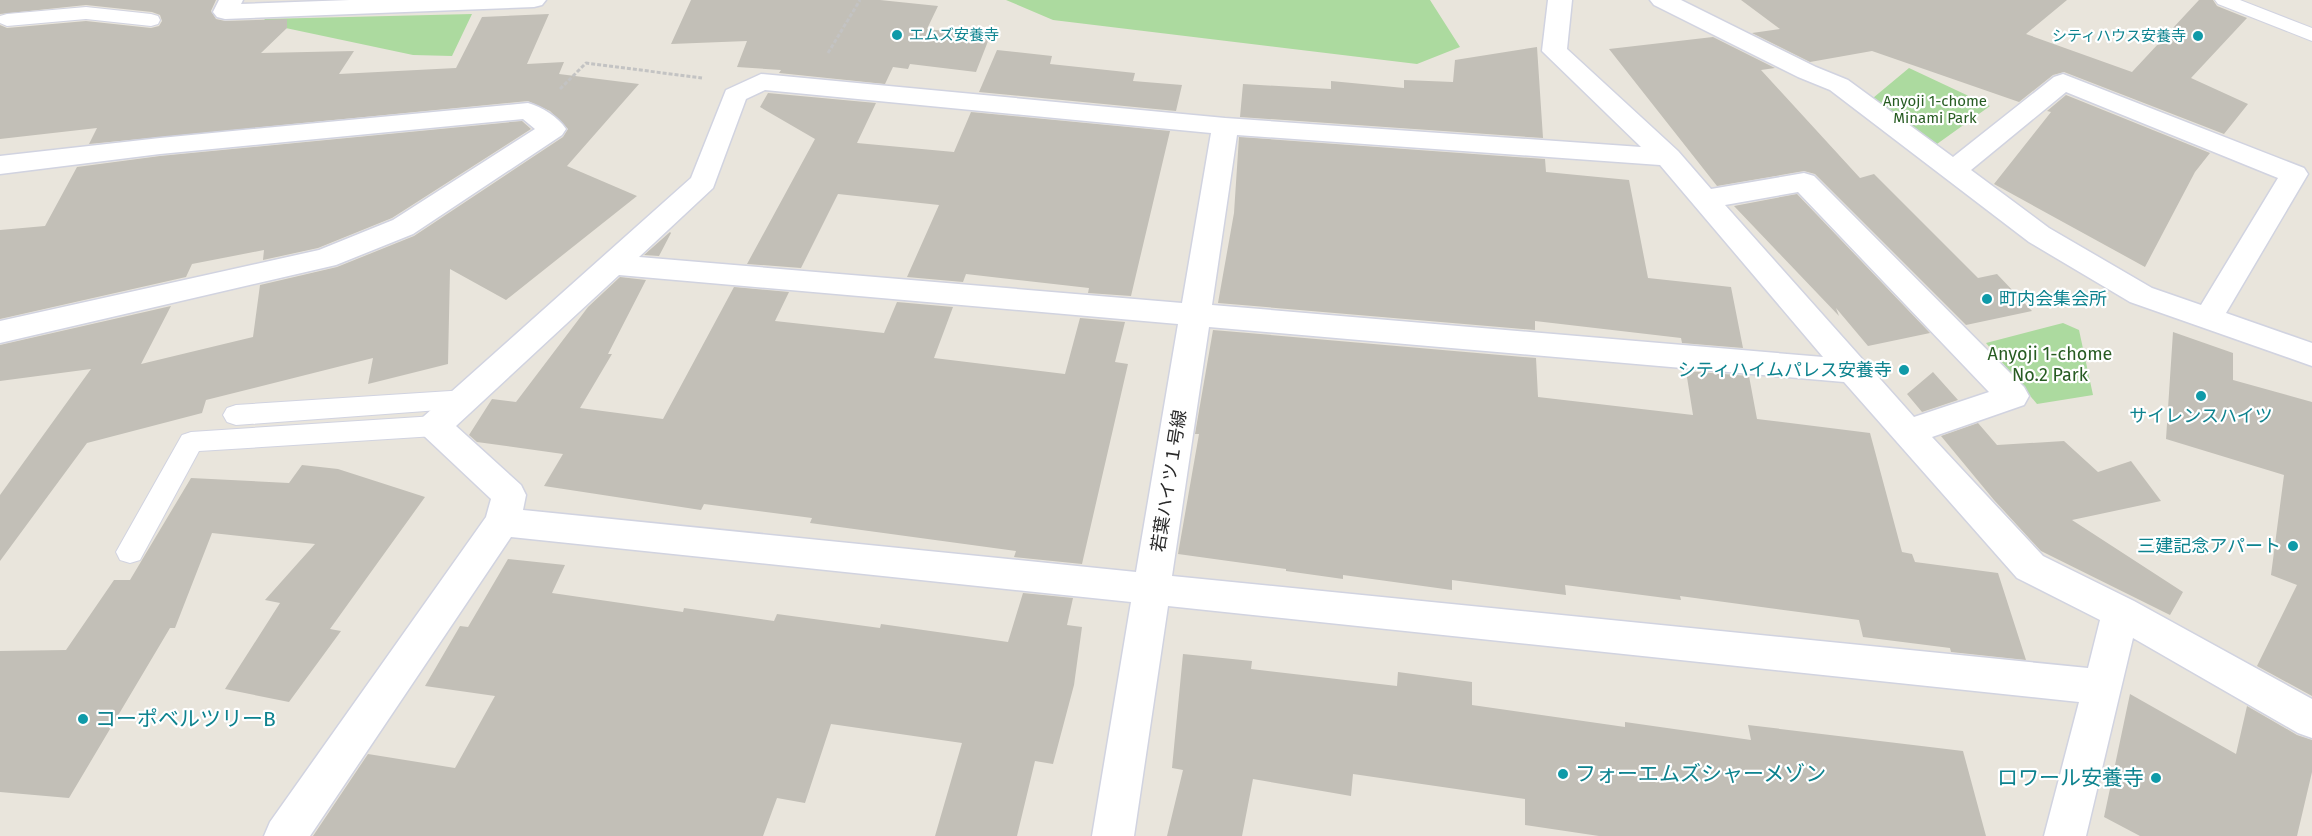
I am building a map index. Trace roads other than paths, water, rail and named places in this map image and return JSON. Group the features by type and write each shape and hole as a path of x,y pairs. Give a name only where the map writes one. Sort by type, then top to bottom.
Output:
{"street":[{"path":"231,0 225,12 439,1 534,0"},
{"path":"1560,0 1554,51 1668,157 1853,371 2030,567 2121,612 2312,720"},
{"path":"1662,0 1806,72 1839,85 2039,235 2141,295 2312,355"},
{"path":"285,836 502,522 509,495 435,426 703,182 735,95 761,82 1226,126 1668,157"},
{"path":"1953,171 2063,82 2294,174 2208,318"},
{"path":"0,165 160,146 528,111 554,129 403,227 326,258 0,332"},
{"name":"若葉ハイツ１号線","path":"1113,836 1226,126"},
{"path":"1705,199 1804,183 2013,396 1908,432"},
{"path":"614,265 1853,371"},
{"path":"502,522 2102,687"},
{"path":"2065,836 2121,612"}],"lane":[{"path":"4,25 24,0"},
{"path":"2224,0 2312,35"},
{"path":"4,25 86,13 151,20"},
{"path":"236,415 466,399"},
{"path":"130,552 191,442 435,426"}],"place":[{"name":"エムズ安養寺","path":"897,35"},
{"name":"シティハウス安養寺","path":"2198,36"},
{"name":"町内会集会所","path":"1987,299"},
{"name":"シティハイムパレス安養寺","path":"1904,370"},
{"name":"サイレンスハイツ","path":"2201,396"},
{"name":"三建記念アパート","path":"2293,546"},
{"name":"コーポベルツリーB","path":"83,719"},
{"name":"フォーエムズシャーメゾン","path":"1563,774"},
{"name":"ロワール安養寺","path":"2156,778"}],"park label":[{"name":"Anyoji 1-chome Minami Park","path":"1935,110"},
{"name":"Anyoji 1-chome No.2 Park","path":"2050,364"}]}
